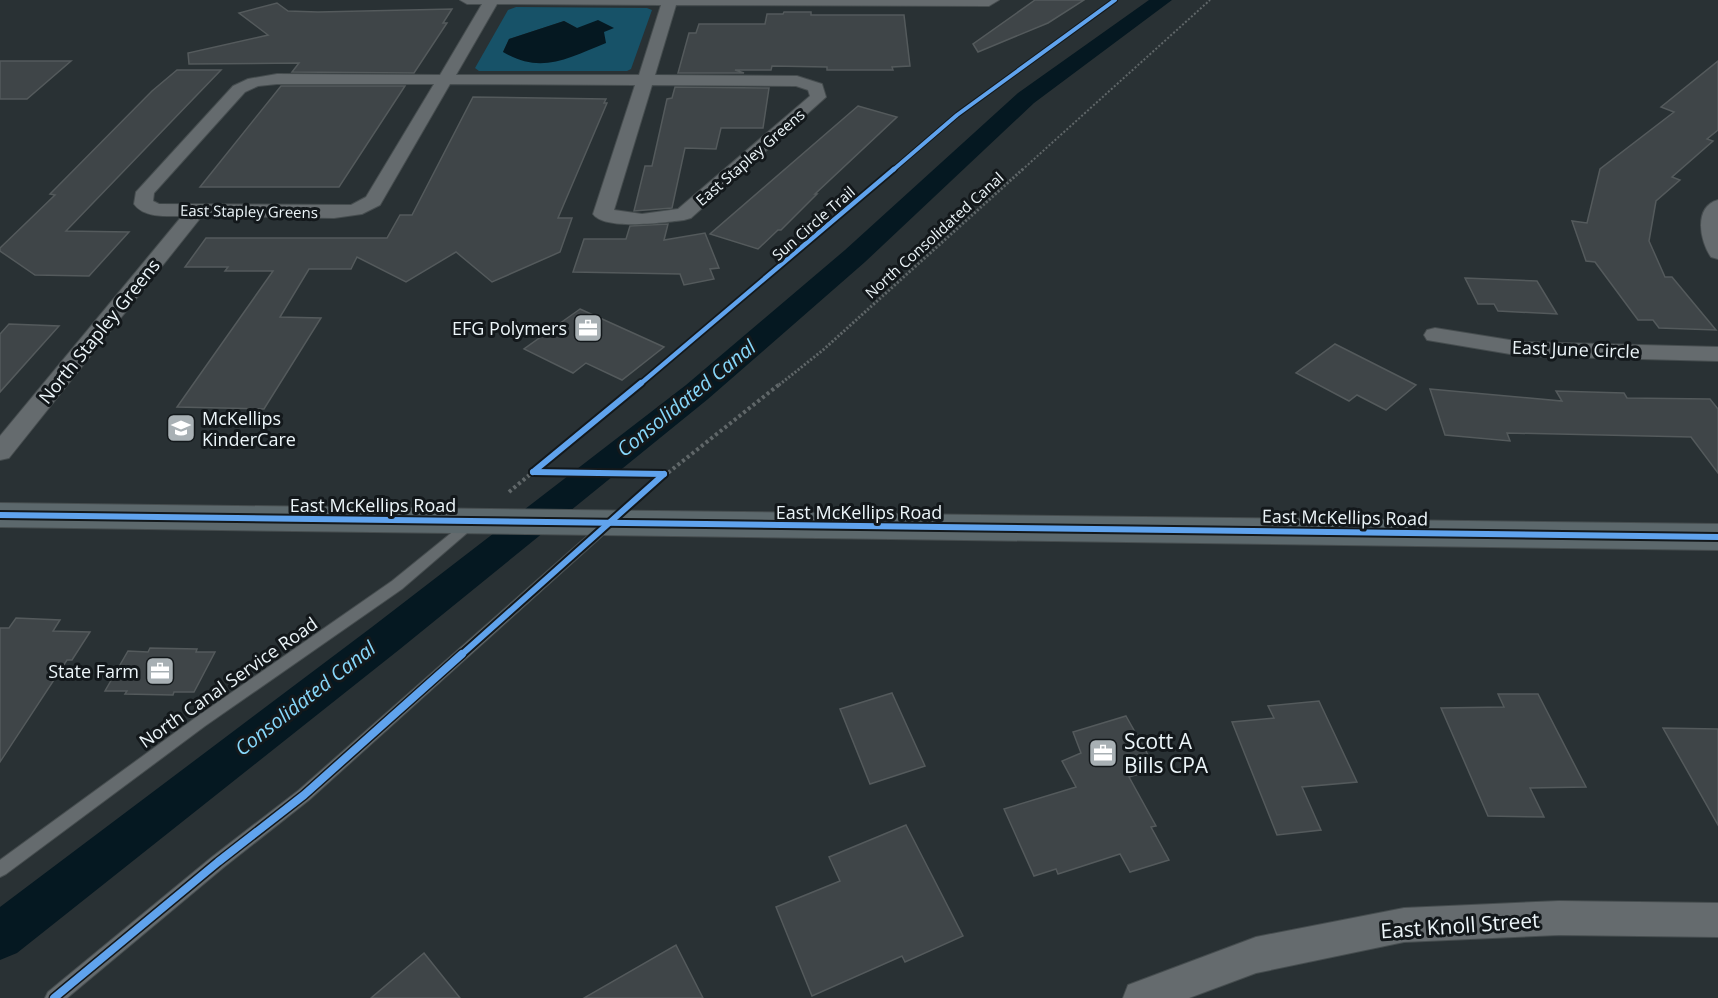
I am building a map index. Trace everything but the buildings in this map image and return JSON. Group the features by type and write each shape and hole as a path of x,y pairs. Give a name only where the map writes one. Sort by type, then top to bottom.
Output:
{"main road":[{"name":"East McKellips Road","path":"0,515 1718,537"}],"street":[{"path":"467,0 991,1"},
{"path":"446,80 492,0"},
{"path":"645,80 670,1"},
{"name":"East Stapley Greens","path":"446,80 373,201 355,210 156,210 143,204 145,192 239,89 254,82 277,79 645,80 797,81 816,87 818,97 684,214 642,220 603,214 645,80"},
{"path":"1718,206 1713,210 1710,237 1718,253"},
{"name":"North Stapley Greens","path":"0,452 197,210"},
{"name":"East June Circle","path":"1435,335 1522,349 1718,354"},
{"name":"East Knoll Street","path":"1141,998 1256,955 1404,925 1559,918 1718,920"}],"lane":[{"name":"North Canal Service Road","path":"0,869 200,722 486,521"},
{"path":"54,998 218,862 304,795 595,523"}],"path":[{"path":"533,472 542,465"}],"shaded area":[{"path":"516,7 647,8 652,10 631,69 627,71 479,71 475,68 508,10","holes":["564,21 577,28 503,52 509,39"]},
{"path":"598,20 614,28 604,32 606,43 567,59 542,63 530,62 503,52 509,39 564,21 577,28"}],"waterway":[{"name":"Consolidated Canal","path":"0,936 386,638 697,392 855,256 1026,98 1162,0"}],"cycle path":[{"name":"Sun Circle Trail","path":"533,472 731,309 957,115 1115,0"},
{"path":"533,472 664,474"},
{"path":"54,998 218,862 304,795 664,474"},
{"path":"0,515 1718,537"}],"place":[{"name":"EFG Polymers","path":"588,328"},
{"name":"McKellips KinderCare","path":"181,428"},
{"name":"State Farm","path":"160,671"},
{"name":"Scott A Bills CPA","path":"1103,753"}]}
